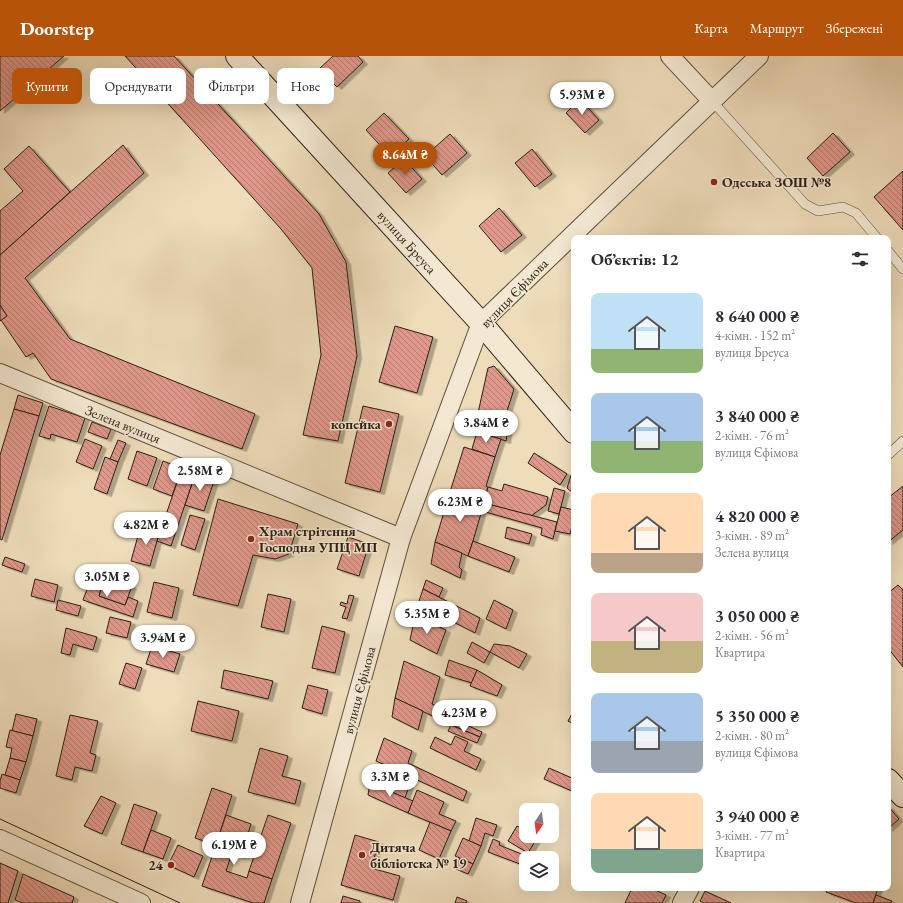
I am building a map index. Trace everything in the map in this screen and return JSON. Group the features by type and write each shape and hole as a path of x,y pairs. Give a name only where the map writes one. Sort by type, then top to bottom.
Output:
{"street":[{"name":"вулиця Бреуса","path":"236,56 480,323 571,429"},
{"path":"670,56 712,101"},
{"name":"вулиця Єфімова","path":"572,235 758,56"},
{"name":"вулиця Єфімова","path":"300,903 401,538 480,323 571,236"},
{"name":"Зелена вулиця","path":"0,373 401,538"},
{"path":"891,783 903,796"},
{"path":"0,839 141,903"},
{"path":"682,903 688,891"}],"lane":[{"path":"712,101 805,204 818,211 843,207 856,213 874,235"},
{"path":"891,255 903,269"},
{"path":"891,452 903,441"}],"building":[{"path":"0,56 64,56 50,68 12,68 12,101 0,111"},
{"path":"125,56 174,56 185,68 136,68"},
{"path":"333,56 358,56 363,62 337,87 334,84 334,68 320,68"},
{"path":"186,69 194,78 194,104 218,104 319,214 346,262 357,356 338,441 303,435 321,355 312,268 281,229 168,104 186,104"},
{"path":"580,99 599,120 585,133 566,113"},
{"path":"384,113 409,139 390,156 366,130"},
{"path":"833,133 850,152 823,176 807,158"},
{"path":"450,134 467,153 442,175 425,156"},
{"path":"123,145 144,173 25,278 70,339 255,414 242,449 51,379 33,353 26,357 1,320 7,316 0,305 0,255"},
{"path":"29,146 70,192 0,255 0,211 23,191 4,169"},
{"path":"532,149 552,174 535,187 515,163"},
{"path":"404,159 422,179 406,193 388,173"},
{"path":"903,171 903,230 874,197"},
{"path":"499,208 522,235 501,252 479,226"},
{"path":"0,305 7,316 0,321"},
{"path":"395,326 433,337 417,393 379,382"},
{"path":"494,366 514,389 504,421 478,413 488,368"},
{"path":"18,395 43,403 39,416 14,409"},
{"path":"49,406 85,418 77,442 51,434 50,439 39,436"},
{"path":"363,406 399,414 380,492 345,483"},
{"path":"14,409 39,416 2,540 0,539 0,455"},
{"path":"478,413 509,423 506,441 473,431"},
{"path":"92,422 111,429 107,439 88,432"},
{"path":"477,432 501,439 495,457 472,449"},
{"path":"85,439 102,446 93,469 76,462"},
{"path":"118,440 126,443 118,462 110,459"},
{"path":"464,447 495,457 486,486 488,487 484,503 450,492"},
{"path":"137,451 157,458 147,486 128,479"},
{"path":"534,453 567,474 560,485 528,463"},
{"path":"105,457 118,462 107,494 94,489"},
{"path":"163,461 182,468 172,496 153,489"},
{"path":"182,468 196,472 171,546 157,541"},
{"path":"196,472 215,478 204,511 185,505"},
{"path":"571,475 571,491 567,488"},
{"path":"504,484 548,497 546,505 531,516 484,503 488,487 502,491"},
{"path":"903,486 903,530 891,540 891,496"},
{"path":"554,488 565,491 559,514 548,511"},
{"path":"450,492 484,503 468,556 435,542"},
{"name":"Храм стрітення Господня УПЦ МП","path":"218,499 298,524 289,554 275,559 253,555 238,606 193,595"},
{"path":"484,503 557,522 553,539 541,535 542,528 482,511"},
{"path":"561,507 571,509 570,534 555,531"},
{"path":"190,515 205,519 195,550 181,545"},
{"path":"141,525 160,530 150,566 131,561"},
{"path":"507,527 532,534 529,544 505,538"},
{"path":"348,537 369,544 359,576 337,569"},
{"path":"473,541 515,557 509,572 468,556"},
{"path":"435,542 462,553 459,567 462,570 460,578 431,564"},
{"path":"5,557 25,564 22,572 2,565"},
{"path":"93,573 105,577 99,596 125,605 128,597 138,601 133,617 83,600"},
{"path":"105,577 132,586 125,605 99,596"},
{"path":"35,579 58,585 54,602 31,596"},
{"path":"426,580 443,588 439,597 423,589"},
{"path":"154,582 179,588 172,618 147,612"},
{"path":"898,585 903,590 903,667 891,652 891,591"},
{"path":"423,589 480,618 475,633 418,604"},
{"path":"268,594 291,599 284,632 261,627"},
{"path":"349,595 354,596 347,619 342,618 346,607 340,605 341,602 347,604"},
{"path":"58,600 81,606 78,616 56,610"},
{"path":"494,600 513,610 506,629 486,619"},
{"path":"415,616 446,630 437,654 410,640"},
{"path":"110,617 131,622 127,638 106,633"},
{"path":"322,626 345,632 335,673 312,668"},
{"path":"66,628 97,637 93,650 73,644 70,655 61,653"},
{"path":"472,642 490,652 484,663 467,653"},
{"path":"494,644 510,646 527,654 519,668 490,652"},
{"path":"152,646 180,654 174,672 146,664"},
{"path":"449,660 477,670 472,683 445,675"},
{"path":"404,661 440,677 432,704 454,714 451,725 395,698"},
{"path":"126,663 142,668 135,689 119,684"},
{"path":"224,670 273,681 268,699 221,688"},
{"path":"477,670 502,685 497,696 470,686"},
{"path":"308,685 328,690 322,714 302,708"},
{"path":"395,698 423,711 418,730 392,717"},
{"path":"198,701 239,711 232,741 191,731"},
{"path":"16,714 37,719 33,736 12,731"},
{"path":"70,715 98,721 90,753 96,755 92,771 75,767 72,780 56,776"},
{"path":"571,716 571,722 568,721"},
{"path":"453,719 482,732 480,737 451,725"},
{"path":"451,725 480,737 477,743 448,731"},
{"path":"10,730 33,736 26,762 10,758 12,748 6,747"},
{"path":"455,736 468,742 464,751 481,759 476,770 430,748 435,737 451,745"},
{"path":"384,738 412,751 408,763 467,791 463,801 376,761"},
{"path":"260,748 288,756 282,776 301,781 295,804 248,792"},
{"path":"10,758 26,762 20,780 5,775"},
{"path":"373,768 409,786 405,798 370,783"},
{"path":"549,768 571,778 571,791 544,779"},
{"path":"2,774 20,780 16,793 0,788"},
{"path":"370,783 413,801 408,813 368,795"},
{"path":"212,788 232,795 216,845 195,838"},
{"path":"417,790 444,802 439,814 456,821 451,831 408,813"},
{"path":"101,796 116,803 102,834 84,826"},
{"path":"134,804 157,812 143,852 121,844"},
{"path":"891,810 899,819 891,826"},
{"path":"226,815 251,824 241,856 232,853 226,871 247,878 249,871 272,879 264,903 253,903 202,886"},
{"path":"268,815 291,823 272,879 249,871"},
{"path":"476,818 497,825 493,836 485,833 481,846 469,841"},
{"path":"430,822 451,831 439,859 419,850"},
{"path":"517,826 519,827 519,843 534,843 529,851 525,851 508,841"},
{"path":"151,830 171,838 163,859 143,852"},
{"name":"Дитяча бібліотека № 19","path":"355,835 379,842 371,868 400,876 393,900 341,885"},
{"path":"463,838 481,846 473,864 455,856"},
{"path":"493,839 500,842 499,845 519,853 519,864 488,852"},
{"path":"178,845 203,856 194,877 168,865"},
{"path":"460,858 473,864 468,874 456,869"},
{"path":"0,863 18,871 8,903 0,903"},
{"path":"23,874 74,897 72,903 23,903 15,900"},
{"path":"631,891 657,891 666,895 662,903 625,903"},
{"path":"705,891 731,903 704,903 700,901"},
{"path":"877,891 873,903 856,903 826,892"},
{"path":"876,895 892,901 891,903 873,903"},
{"path":"343,896 360,901 360,903 341,903"},
{"path":"457,897 467,901 466,903 455,903"}],"tram line":[{"path":"0,819 180,903"}],"place":[{"name":"Одеська ЗОШ №8","path":"714,182"},
{"name":"копейка","path":"389,424"},
{"name":"Храм стрітення Господня УПЦ МП","path":"251,539"},
{"name":"Дитяча бібліотека № 19","path":"362,855"},
{"name":"24","path":"171,865"}]}
